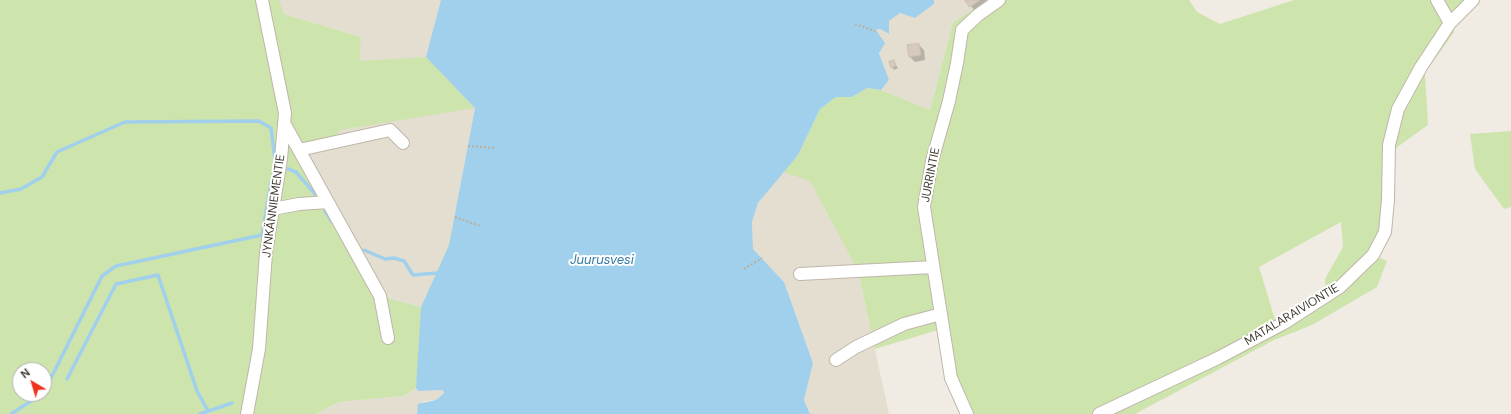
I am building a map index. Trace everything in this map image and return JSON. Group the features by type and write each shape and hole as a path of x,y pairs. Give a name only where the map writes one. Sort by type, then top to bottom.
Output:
{"street":[{"name":"JYNKÄNNIEMENTIE","path":"247,414 259,349 266,253 281,159 285,114 262,0"},
{"name":"JURRINTIE","path":"966,414 951,378 924,207 932,161 949,101 962,30 978,15 999,0"},
{"path":"1437,0 1450,23"},
{"name":"MATALARAIVIONTIE","path":"1099,414 1218,358 1286,322 1340,287 1368,261 1373,255 1385,232 1388,200 1389,145 1398,109 1421,67 1450,23 1473,0"},
{"path":"284,123 380,296 388,338"},
{"path":"299,150 390,130 403,143"},
{"path":"273,209 299,204 328,202"},
{"path":"800,274 933,267"},
{"path":"836,360 856,347 904,324 941,314"}],"path":[{"path":"855,24 875,30"},
{"path":"468,146 494,148"},
{"path":"455,216 480,226"},
{"path":"744,269 762,258"}],"shaded area":[{"path":"279,0 441,0 440,9 475,108 449,245 421,307 380,296 299,150 333,142 358,100 361,37 284,14"},
{"path":"934,0 988,0 953,22 930,110 881,90 889,80 879,53 875,31 880,29 888,34 889,21 900,13 915,18 934,4"},
{"path":"783,172 810,180 858,271 889,414 810,414 804,400 813,363 784,282 753,249 752,222 758,203"},
{"path":"416,388 418,391 443,390 444,393 436,400 424,401 417,414 316,414 339,402 404,396"}],"green space":[{"path":"0,0 279,0 284,14 361,37 360,61 426,57 475,108 340,130 333,142 299,149 380,296 421,307 449,245 452,229 472,235 416,388 404,396 339,402 316,414 0,414"},
{"path":"988,0 1189,0 1197,12 1220,24 1294,0 1473,0 1450,23 1454,32 1425,73 1428,125 1389,153 1388,200 1373,255 1387,261 1377,287 1312,325 1274,340 1135,414 967,414 938,330 875,349 858,271 810,181 783,172 798,155 820,109 836,97 852,97 867,88 881,90 930,110 953,22","holes":["1341,222 1343,247 1325,279 1326,296 1277,326 1259,267"]},
{"path":"1511,131 1511,207 1504,209 1475,169 1470,134"}],"water":[{"name":"Juurusvesi","path":"441,0 934,0 934,4 915,18 900,13 889,21 889,34 880,29 876,30 885,43 879,53 889,80 881,90 867,88 852,97 836,97 820,109 798,155 758,203 752,222 753,249 784,282 813,363 804,400 810,414 417,414 418,404 436,400 444,393 443,390 418,391 416,388 421,307 449,245 475,108 426,57"}],"building":[{"path":"965,0 980,0 970,7"},
{"path":"919,44 921,55 909,57 907,45"},
{"path":"894,60 896,66 891,68 889,62"}],"waterway":[{"path":"0,193 21,189 42,177 57,152 125,122 259,121 271,128 275,160"},
{"path":"288,169 296,172 315,194"},
{"path":"52,376 102,276 116,266 262,235 271,182"},
{"path":"325,211 332,222"},
{"path":"364,250 385,259 394,258 404,261 413,275 437,273"},
{"path":"67,379 116,284 158,275 197,391 208,411"},
{"path":"11,414 30,402"},
{"path":"200,414 232,403"}]}
